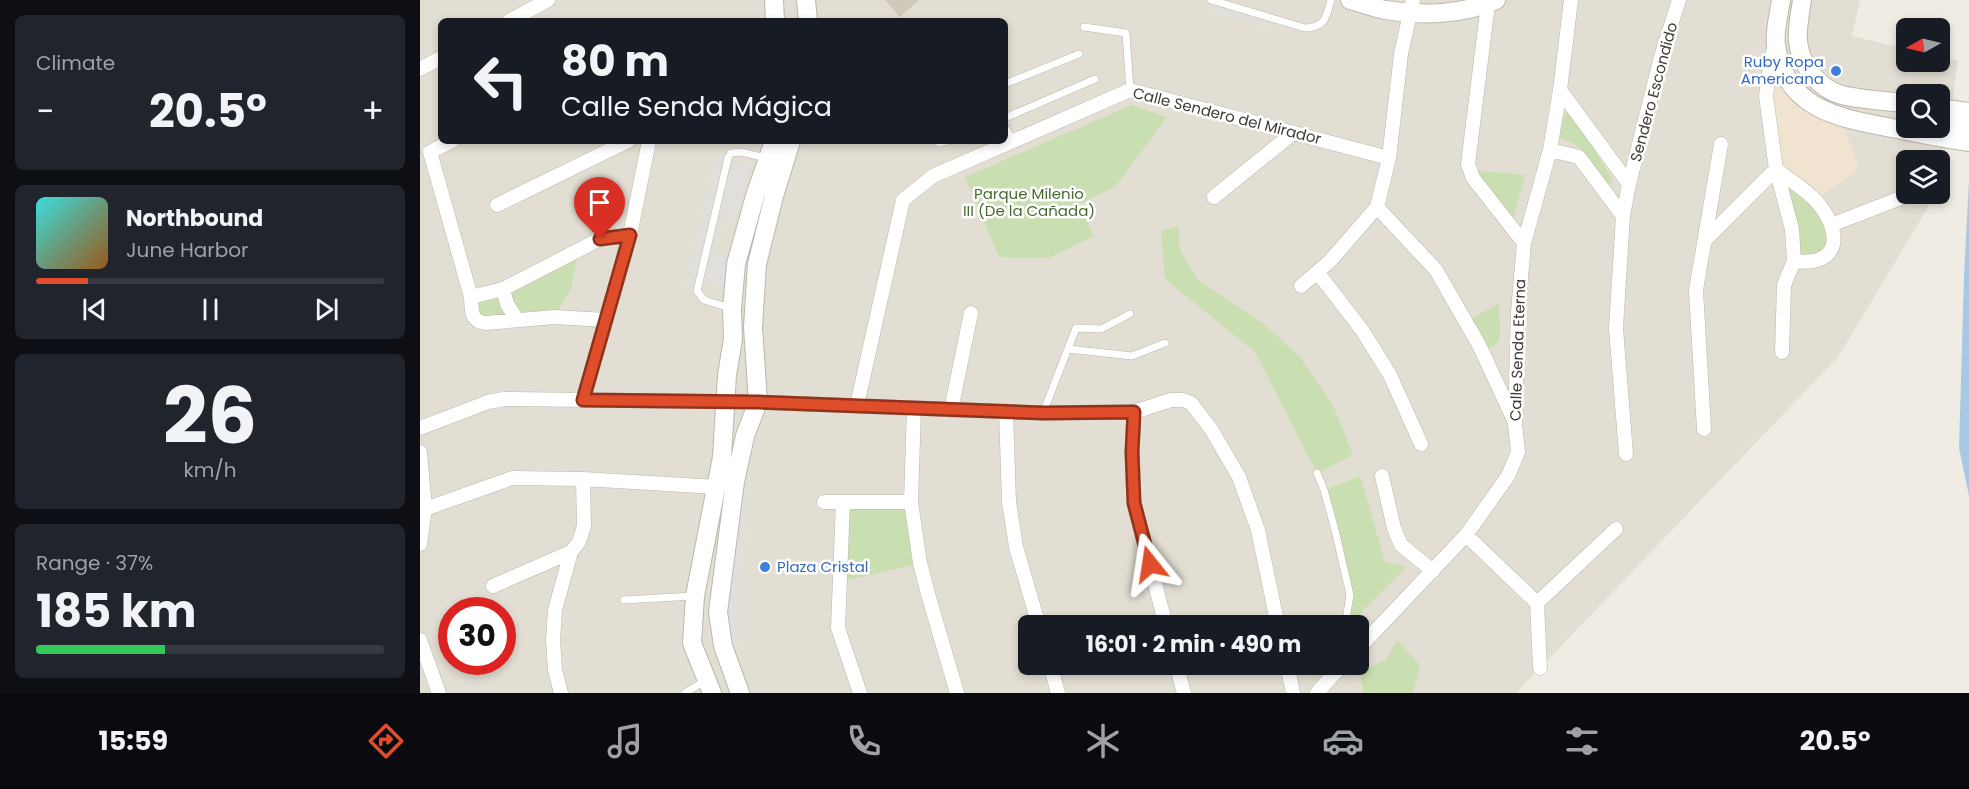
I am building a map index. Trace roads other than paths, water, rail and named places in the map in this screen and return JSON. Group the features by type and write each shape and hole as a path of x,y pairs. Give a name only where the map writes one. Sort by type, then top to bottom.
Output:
{"street":[{"path":"515,18 548,0"},
{"path":"774,0 775,18"},
{"path":"807,0 808,18"},
{"path":"1350,0 1385,10 1409,4 1442,12 1492,2 1468,164 1473,178 1524,243"},
{"path":"1425,0 1442,12"},
{"name":"Calle Senda Eterna","path":"1369,638 1467,535 1508,476 1518,452 1515,424 1518,312 1524,243 1550,150 1571,0"},
{"name":"Sendero Escondido","path":"1626,454 1616,328 1623,216 1661,57 1679,0"},
{"path":"1781,0 1775,34 1783,70 1794,89 1815,107 1841,118 1969,142"},
{"path":"1802,0 1798,23 1798,43 1803,61 1815,78 1827,88 1850,99 1896,111"},
{"path":"1301,286 1318,273 1377,207 1389,158 1409,4"},
{"path":"1776,46 1771,57 1766,96 1776,169 1792,229 1794,261 1784,285 1782,352"},
{"path":"420,69 438,60"},
{"path":"1766,96 1770,89 1782,85 1794,89"},
{"name":"Calle Sendero del Mirador","path":"1008,142 1130,90 1389,158"},
{"path":"1560,90 1629,184"},
{"path":"1850,99 1896,102"},
{"path":"1950,109 1969,112"},
{"path":"1950,123 1969,126"},
{"path":"1214,197 1293,133"},
{"path":"447,144 430,152 471,297 474,318 477,322 554,317 606,320"},
{"path":"497,206 622,144"},
{"path":"583,400 630,235 648,144"},
{"path":"709,686 692,643 695,596 722,457 725,402 733,339 732,309 736,264 773,144"},
{"path":"740,693 723,646 718,612 735,482 745,436 758,402 753,327 757,264 790,144"},
{"name":"Calle Sendero del Mirador","path":"857,405 903,201 933,176 1003,144"},
{"path":"1704,429 1696,290 1721,144"},
{"path":"1550,150 1579,157 1623,216"},
{"path":"1776,169 1815,200 1832,225 1833,241 1829,255 1816,262 1794,261"},
{"path":"1706,240 1776,169"},
{"path":"1832,225 1896,200"},
{"path":"1377,207 1436,270 1479,345 1515,424"},
{"path":"471,297 502,289 600,239 630,235"},
{"path":"1318,273 1362,330 1390,375 1421,444"},
{"path":"502,289 507,304 518,320"},
{"path":"951,410 972,313"},
{"path":"420,428 488,402 504,399 758,402 1043,413 1134,412 1171,400 1183,400 1191,403 1211,429 1239,477 1258,530 1276,615"},
{"path":"914,408 910,502 927,594 957,693"},
{"path":"1006,411 1009,502 1016,547 1036,615"},
{"path":"1134,412 1132,452 1134,503 1163,615"},
{"path":"420,452 425,508 420,544"},
{"path":"1382,476 1394,528 1401,545 1433,571"},
{"path":"425,508 512,478 583,479 717,487"},
{"path":"561,693 555,670 553,640 555,610 571,552 579,542 584,526 583,479"},
{"path":"824,502 910,502"},
{"path":"843,502 838,628 860,693"},
{"path":"1537,603 1616,529"},
{"path":"1467,535 1537,603 1540,668"},
{"path":"493,586 571,552"},
{"path":"420,640 439,693"},
{"path":"1053,675 1058,693"},
{"path":"1179,675 1184,693"},
{"path":"1289,675 1293,693"},
{"path":"1317,693 1332,675"}],"lane":[{"path":"1211,0 1305,28 1315,28 1325,21 1331,0"},
{"path":"1084,27 1126,33 1130,90"},
{"path":"1008,83 1079,54"},
{"path":"1008,117 1095,79"},
{"path":"1008,133 1012,140"},
{"path":"732,309 704,300 697,291 725,170 731,153 741,152 767,159"},
{"path":"1043,413 1076,328 1101,329 1130,314"},
{"path":"1068,349 1132,356 1165,343"},
{"path":"1317,473 1335,530 1350,595 1347,615"},
{"path":"624,600 695,596"},
{"path":"685,693 709,686"}],"water":[{"path":"1969,180 1969,496 1959,448"}],"place":[{"name":"Ruby Ropa Americana","path":"1836,71"},
{"name":"Plaza Cristal","path":"765,567"}],"park label":[{"name":"Parque Milenio III (De la Cañada)","path":"1029,202"}]}
